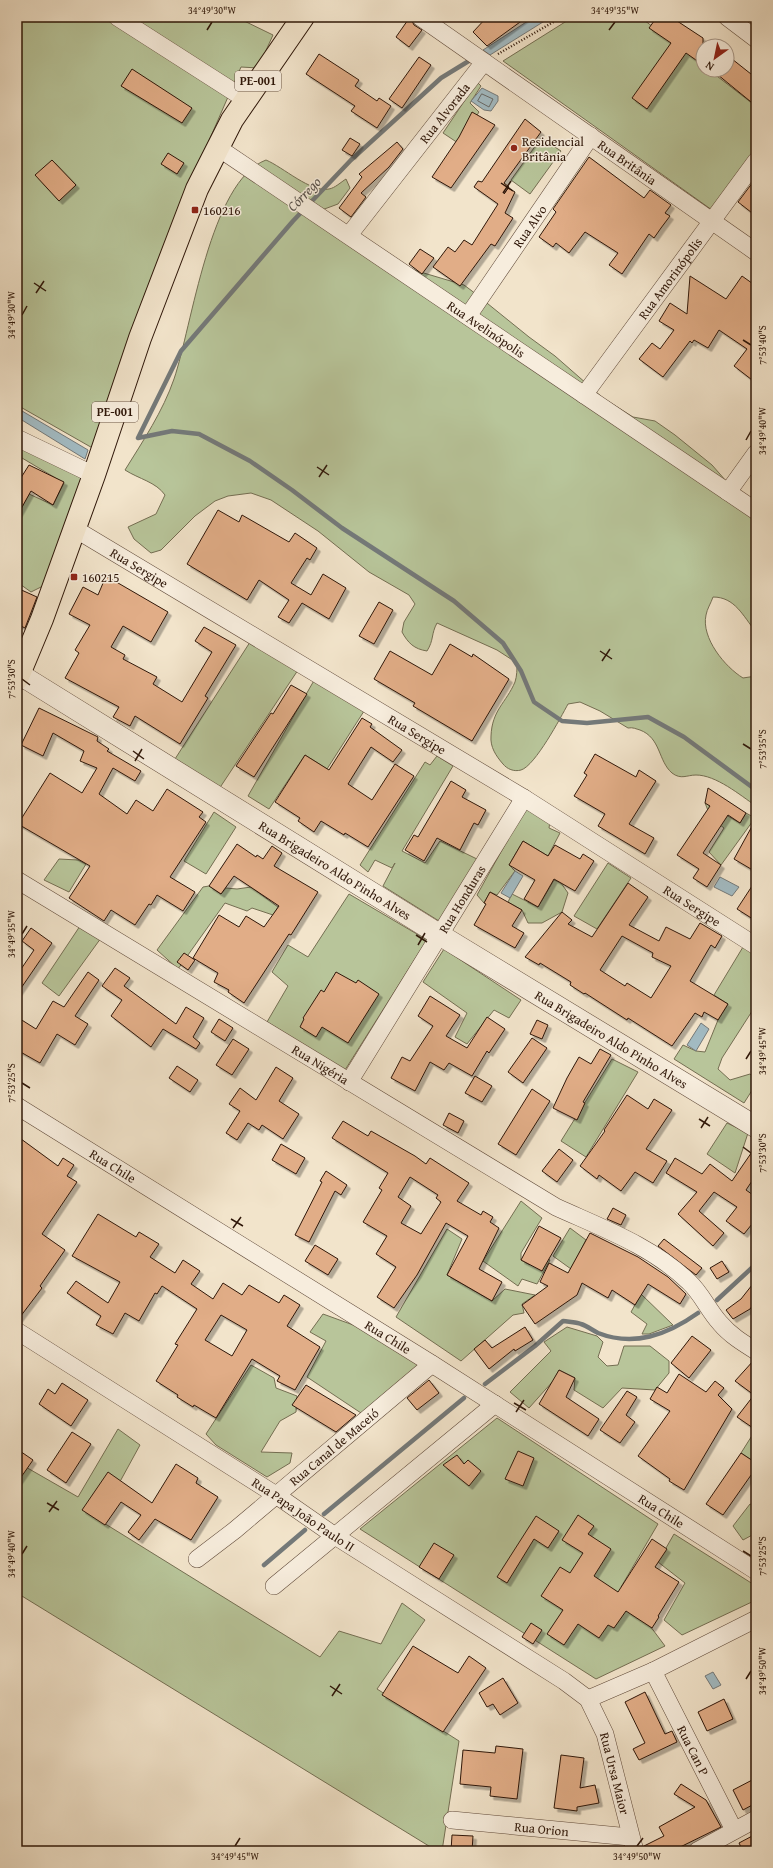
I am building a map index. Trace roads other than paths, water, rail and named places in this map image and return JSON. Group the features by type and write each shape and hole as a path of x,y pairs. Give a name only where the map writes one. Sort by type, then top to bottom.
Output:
{"main road":[{"name":"PE-001","path":"18,676 42,620 94,475 140,338 197,189 217,147 245,100 304,17"}],"street":[{"path":"117,17 245,100"},
{"name":"Rua Britânia","path":"420,17 756,252"},
{"path":"727,17 756,38"},
{"name":"Rua Alvorada","path":"349,235 482,61"},
{"name":"Rua Alvo","path":"468,316 591,136"},
{"name":"Rua Avelinópolis","path":"217,147 756,511"},
{"name":"Rua Amorinópolis","path":"584,395 756,161"},
{"path":"17,438 94,475"},
{"path":"728,492 756,453"},
{"name":"Rua Sergipe","path":"75,529 524,798 756,946"},
{"name":"Rua Brigadeiro Aldo Pinho Alves","path":"18,676 756,1128"},
{"name":"Rua Honduras","path":"349,1082 524,798"},
{"name":"Rua Nigéria","path":"17,880 556,1207 629,1240 688,1281 704,1298 720,1324 756,1351"},
{"name":"Rua Chile","path":"17,1106 432,1364 756,1571"},
{"name":"Rua Papa João Paulo II","path":"17,1331 276,1495 335,1536 564,1680 588,1699"},
{"name":"Rua Canal de Maceió","path":"197,1558 235,1530 432,1364"},
{"path":"274,1586 495,1404"},
{"path":"588,1699 653,1670 756,1619"},
{"name":"Rua Can P","path":"653,1670 734,1830"},
{"name":"Rua Ursa Maior","path":"588,1699 605,1734 633,1844"},
{"path":"697,1851 756,1819"},
{"name":"Rua Orion","path":"452,1820 633,1844"}],"water":[{"path":"534,17 551,17 490,55 483,50"},
{"path":"482,88 498,96 498,101 491,111 484,110 471,101"},
{"path":"17,408 88,450 85,459 17,417"},
{"path":"515,871 523,876 510,898 501,893"},
{"path":"720,877 739,887 732,896 714,887"},
{"path":"701,1023 709,1029 696,1051 687,1045"},
{"path":"713,1672 721,1685 713,1689 705,1676"}],"waterway":[{"name":"Córrego","path":"138,438 181,351 293,221 351,160 441,78 472,59"},
{"path":"138,438 172,431 199,434 250,461 292,490 342,528 454,601 503,643 521,671 534,702 562,721 587,723 648,717 684,737 756,790"},
{"path":"717,1300 756,1264"},
{"path":"485,1384 535,1346 563,1321 579,1323 598,1333 611,1337 637,1339 662,1333 698,1313"},
{"path":"324,1514 464,1398"},
{"path":"264,1565 305,1530"}],"place":[{"name":"Residencial Britânia","path":"514,148"},
{"name":"160216","path":"195,210"},
{"name":"160215","path":"74,577"}]}
